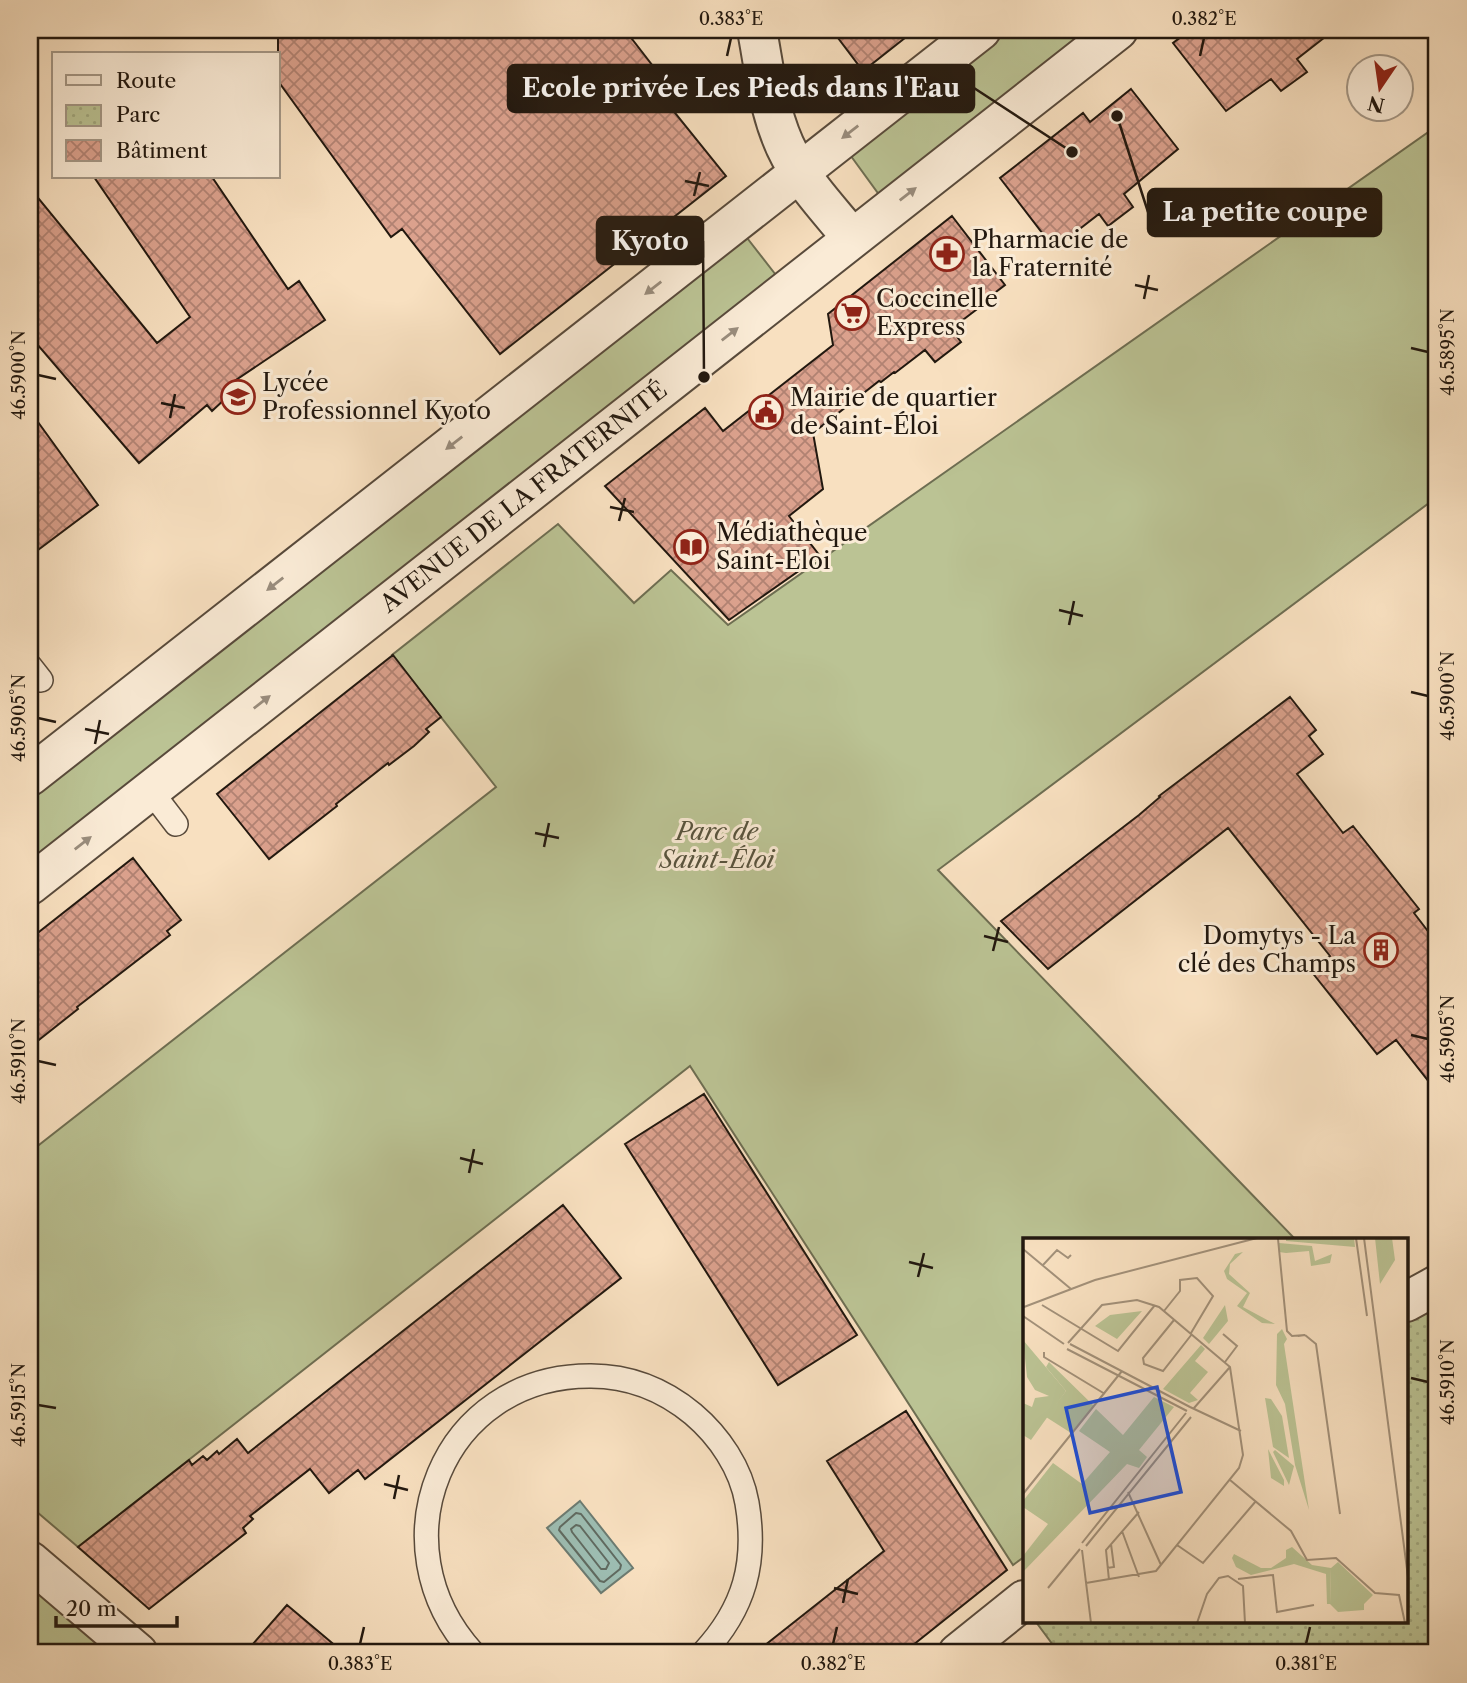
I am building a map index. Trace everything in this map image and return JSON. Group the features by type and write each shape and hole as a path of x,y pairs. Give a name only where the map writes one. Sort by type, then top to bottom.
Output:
{"street":[{"path":"757,30 774,118 789,155 799,172 852,238"},
{"path":"30,776 981,30"},
{"name":"AVENUE DE LA FRATERNITÉ","path":"30,886 1118,30"},
{"path":"1408,1302 1437,1285"},
{"path":"30,1561 138,1653"},
{"path":"958,1653 1023,1601"}],"lane":[{"path":"150,790 176,824"},
{"path":"473,1653 443,1613 430,1575 426,1555 426,1527 436,1480 457,1442 484,1413 514,1394 546,1381 572,1376 619,1378 666,1395 687,1409 716,1437 736,1470 745,1494 751,1526 748,1572 740,1598 727,1623 703,1653"}],"green space":[{"path":"1004,30 1100,30 883,200 848,152"},
{"name":"Parc de Saint-Éloi","path":"1437,126 1437,497 938,870 1294,1238 1023,1238 1023,1558 1013,1565 690,1066 78,1547 30,1506 30,1152 496,787 392,655 558,524 634,603 671,570 728,625"},
{"path":"744,234 779,279 30,868 30,796"},
{"path":"1437,1305 1437,1653 1059,1653 1037,1624 1408,1624 1408,1321"},
{"path":"30,1579 117,1653 30,1653"}],"water":[{"path":"580,1501 633,1568 601,1593 547,1528"}],"building":[{"path":"278,30 625,30 680,101 671,108 726,176 500,354 402,229 391,237 280,84"},
{"path":"832,30 915,30 863,71"},
{"path":"1190,30 1334,30 1297,59 1307,72 1281,91 1271,79 1226,111 1173,43"},
{"path":"1131,89 1178,149 1124,194 1133,207 1108,226 1099,214 1053,247 1000,178 1083,113 1090,122"},
{"path":"95,178 213,178 288,289 299,281 325,320 236,380 240,385 212,411 207,405 139,463 30,336 30,188 157,343 190,317"},
{"path":"952,216 1005,285 951,329 961,342 935,362 925,350 895,373 879,381 813,433 823,489 789,516 820,556 729,620 605,486 705,408 723,431 833,345 828,314"},
{"path":"30,411 98,505 30,556"},
{"path":"393,655 441,717 426,729 429,732 414,746 389,765 388,763 269,859 217,794"},
{"path":"1290,697 1316,730 1309,736 1323,754 1297,774 1343,833 1353,826 1419,909 1414,913 1437,943 1437,1092 1396,1040 1377,1054 1311,971 1330,956 1228,828 1048,969 1001,921"},
{"path":"133,858 181,920 167,931 170,935 30,1047 30,939"},
{"path":"704,1094 857,1335 778,1385 625,1144"},
{"path":"563,1205 621,1278 365,1479 358,1470 329,1493 310,1469 250,1516 253,1519 243,1528 246,1533 149,1609 78,1547 189,1460 192,1465 203,1456 207,1460 237,1439 248,1453"},
{"path":"906,1411 1007,1570 903,1653 755,1653 884,1551 827,1461"},
{"path":"287,1605 344,1653 245,1653"}],"place":[{"name":"La petite coupe","path":"1117,116"},
{"name":"Ecole privée Les Pieds dans l'Eau","path":"1072,152"},
{"name":"Pharmacie de la Fraternité","path":"947,254"},
{"name":"Coccinelle Express","path":"852,313"},
{"name":"Kyoto","path":"704,377"},
{"name":"Lycée Professionnel Kyoto","path":"238,397"},
{"name":"Mairie de quartier de Saint-Éloi","path":"766,412"},
{"name":"Médiathèque Saint-Eloi","path":"691,547"},
{"name":"Domytys - La clé des Champs","path":"1381,950"}]}
